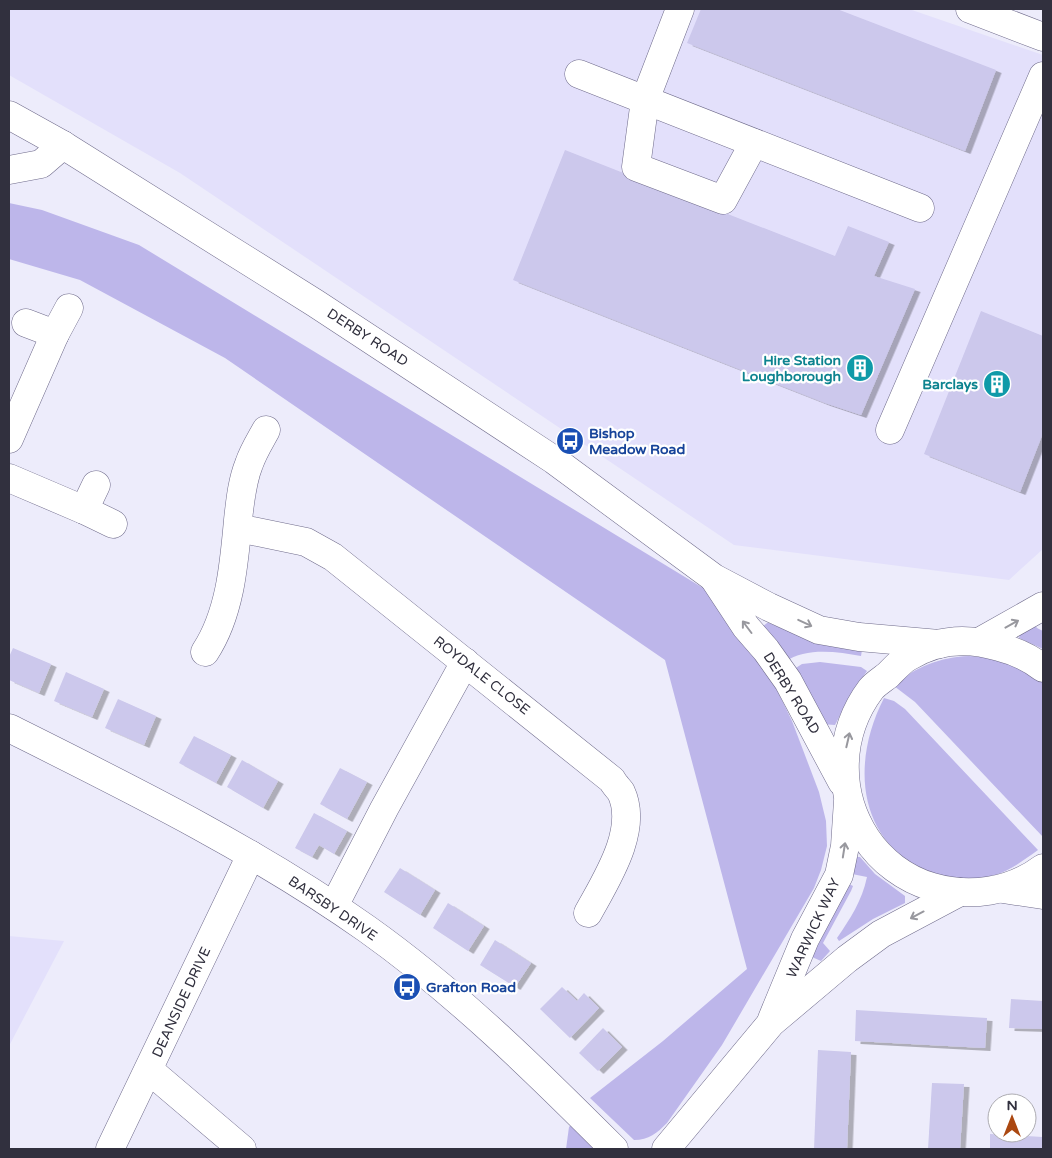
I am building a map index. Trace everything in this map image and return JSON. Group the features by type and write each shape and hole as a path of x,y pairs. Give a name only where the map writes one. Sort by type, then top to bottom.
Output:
{"main road":[{"path":"680,9 645,100 636,167 723,200 754,142"},
{"path":"970,9 1043,37"},
{"path":"578,74 920,208"},
{"path":"890,430 1043,76"},
{"name":"DERBY ROAD","path":"9,115 63,145 315,303 554,460 714,578 769,607 819,630 859,637 938,644"},
{"path":"9,170 41,164 63,145"},
{"path":"9,439 55,334 69,308"},
{"path":"26,322 55,334"},
{"path":"218,645 238,528 241,496 248,465 266,430"},
{"path":"9,478 113,524"},
{"path":"84,510 96,485"},
{"name":"ROYDALE CLOSE","path":"238,528 306,542 326,554 612,780 620,792 626,814 626,825 621,845 600,904"},
{"name":"DERBY ROAD","path":"714,578 746,627 781,670 810,719 847,795 858,827 870,845 886,861 904,874 924,884 960,892 983,892 1003,889"},
{"path":"981,641 1043,606"},
{"path":"938,644 961,640 981,641 1009,650 1035,662 1043,668"},
{"name":"WARWICK WAY","path":"771,1023 805,939 839,875 845,846 847,795 845,752 850,729 859,708 872,688 908,657 938,644"},
{"path":"334,906 384,809 465,662"},
{"name":"BARSBY DRIVE","path":"9,728 145,796 251,855 334,906 398,952 464,1006 519,1055 614,1149"},
{"name":"DEANSIDE DRIVE","path":"110,1149 150,1070 251,855"},
{"path":"1003,889 1035,874 1043,868"},
{"path":"1003,889 1043,894"},
{"name":"WARWICK WAY","path":"666,1149 771,1023 847,959 882,934 960,892"},
{"path":"150,1070 242,1149"}],"shaded area":[{"path":"9,9 909,9 1043,55 1043,549 1009,580 734,545 180,173 9,75"},
{"path":"9,203 42,210 139,245 708,591 768,671 792,721 819,792 826,821 827,846 814,888 722,1045 667,1123 656,1133 644,1139 634,1140 590,1098 663,1041 747,969 665,660 225,358 80,280 9,259"},
{"path":"767,623 806,638 862,650 861,656 832,652 812,652 793,657 785,662 762,627"},
{"path":"1034,624 1043,631 1043,649 1019,638 1021,630"},
{"path":"969,656 1008,663 1027,671 1043,681 1043,837 915,702 894,686 910,673 928,664 948,658"},
{"path":"820,662 861,667 867,671 851,694 835,725 821,724 791,671 802,664"},
{"path":"884,698 894,701 905,709 1038,850 1001,873 976,879 957,879 929,872 899,853 883,836 872,815 866,793 867,745 874,721"},
{"path":"855,857 860,857 875,874 905,896 905,903 873,919 839,941 837,938 859,902 867,877 852,874"},
{"path":"849,884 853,886 851,891 823,943 830,951 821,961 812,957"},
{"path":"9,936 64,941 9,1046"},
{"path":"572,1124 594,1149 566,1149 569,1127"}],"building":[{"path":"701,9 837,9 996,70 965,151 687,43"},
{"path":"565,150 835,256 848,226 889,242 874,276 915,289 861,415 825,403 513,280"},
{"name":"Barclays","path":"981,311 1043,336 1043,433 1020,492 924,454"},
{"path":"13,648 51,664 39,693 9,680 9,657"},
{"path":"66,672 104,689 92,717 54,701"},
{"path":"118,699 156,716 144,745 105,728"},
{"path":"194,736 231,755 216,783 179,763"},
{"path":"242,760 278,781 263,808 227,787"},
{"path":"340,768 367,782 347,819 320,804"},
{"path":"314,813 347,831 334,854 319,845 312,857 295,848"},
{"path":"400,868 435,890 420,915 384,892"},
{"path":"448,903 484,926 468,951 433,928"},
{"path":"495,940 531,963 515,987 480,965"},
{"path":"562,987 577,1001 584,993 599,1008 570,1038 540,1009"},
{"path":"1011,999 1043,1001 1043,1029 1009,1028"},
{"path":"856,1010 987,1018 985,1048 855,1041"},
{"path":"603,1028 622,1047 598,1071 579,1053"},
{"path":"818,1050 851,1052 847,1149 814,1149"},
{"path":"932,1083 964,1084 960,1149 928,1149"},
{"path":"1037,1137 1043,1137 1043,1149 990,1149 990,1143 1037,1143"}],"place":[{"name":"Hire Station Loughborough","path":"860,368"},
{"name":"Barclays","path":"997,384"},
{"name":"Bishop Meadow Road","path":"570,441"},
{"name":"Grafton Road","path":"407,987"}]}
